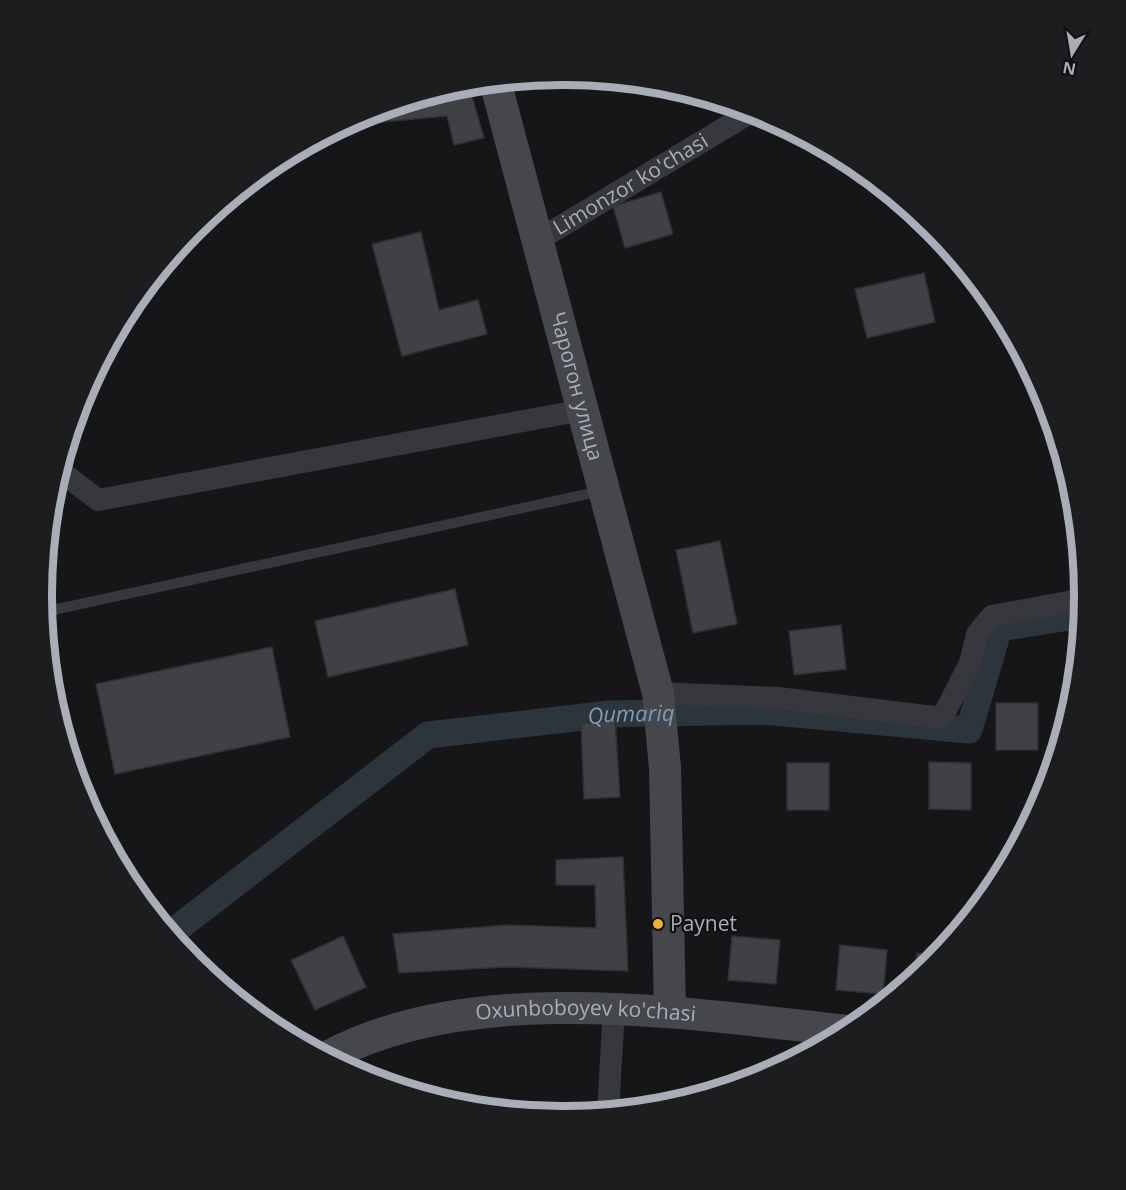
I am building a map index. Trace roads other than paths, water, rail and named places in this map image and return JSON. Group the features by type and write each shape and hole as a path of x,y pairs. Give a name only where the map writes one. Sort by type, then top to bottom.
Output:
{"main road":[{"name":"Чарогон улица","path":"497,89 658,693 664,768 670,1012"},
{"name":"Oxunboboyev ko'chasi","path":"337,1053 395,1028 453,1017 533,1009 614,1008 832,1028"}],"street":[{"name":"Limonzor ko'chasi","path":"538,240 742,117"},
{"path":"67,476 98,500 583,410"},
{"path":"658,693 778,699 942,718 970,663 977,634 992,616 1074,601"},
{"path":"609,1103 614,1008"}],"lane":[{"path":"53,610 604,490"}],"waterway":[{"name":"Qumariq","path":"177,929 428,735 609,714 763,711 969,730 999,628 1073,616"}],"place":[{"name":"Paynet","path":"658,924"}]}
